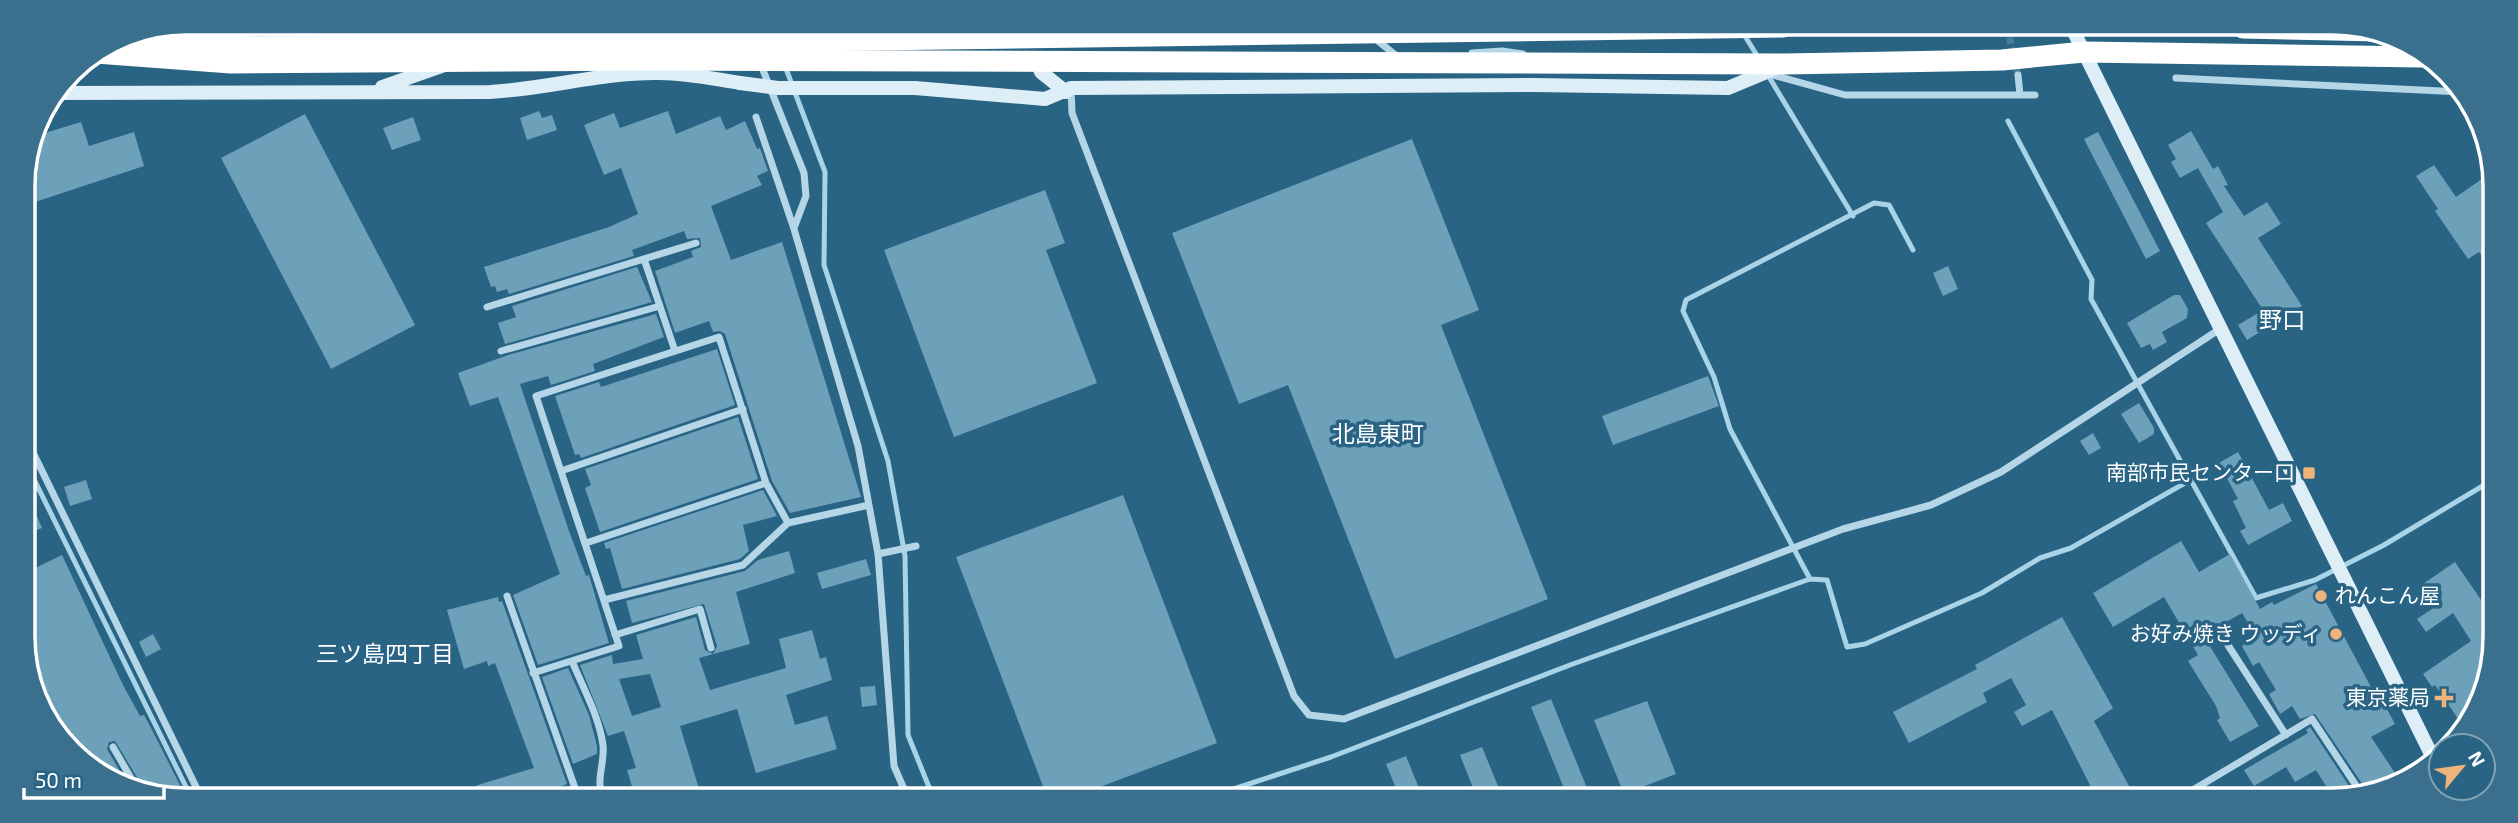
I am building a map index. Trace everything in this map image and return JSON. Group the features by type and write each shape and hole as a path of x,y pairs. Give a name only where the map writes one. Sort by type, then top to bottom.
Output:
{"highway":[{"path":"140,42 254,47 425,46 1211,35"},
{"path":"112,54 231,63 796,60 1768,66 2002,60 2084,52 2411,57"}],"street":[{"path":"750,35 764,60 804,173 806,195 794,229"},
{"path":"1378,35 1378,41 1397,57 1502,51 1528,54 1535,85"},
{"path":"2076,35 2427,746"},
{"path":"370,91 453,62"},
{"path":"1037,62 1041,72 1068,90 1072,113 1264,619 1294,696 1309,715 1344,719 1843,529 1930,505 2001,471 2220,329"},
{"path":"67,93 527,90 599,77 661,73 778,88 915,88 1045,99 1068,90 1535,85 1728,88 1768,66 1845,95 2035,95"},
{"path":"2018,75 2020,95"},
{"path":"2176,78 2450,91"},
{"path":"756,117 794,229 858,446 878,554 894,766 904,788"},
{"path":"487,307 696,243"},
{"path":"644,259 675,351"},
{"path":"501,351 660,306"},
{"path":"533,673 619,646 537,396 719,337 766,483 788,523"},
{"path":"561,471 743,409"},
{"path":"35,458 197,788"},
{"path":"586,543 766,483"},
{"path":"604,600 743,565 788,523 869,505"},
{"path":"878,554 916,546"},
{"path":"507,596 575,788"},
{"path":"615,635 700,609 711,648"},
{"path":"2226,642 2286,735"},
{"path":"572,661 594,713 603,747 600,788"},
{"path":"2196,788 2312,719 2356,786"},
{"path":"113,747 131,778"}],"building":[{"path":"539,111 542,118 552,115 557,130 527,140 520,118"},
{"path":"668,111 676,134 720,116 726,130 745,121 757,149 760,148 768,171 757,176 762,185 711,206 731,260 782,242 861,497 790,513 772,481 725,334 720,331 713,332 709,321 675,333 655,271 693,257 691,251 701,247 700,238 687,239 684,231 632,250 634,256 509,294 507,289 497,292 495,286 491,287 484,267 609,227 638,214 621,168 604,175 584,125 614,113 620,128"},
{"path":"305,114 415,325 331,369 221,158"},
{"path":"413,117 421,140 392,150 383,128"},
{"path":"81,122 89,146 134,132 144,166 35,202 35,176 38,175 36,166 44,133"},
{"path":"2191,131 2213,169 2218,166 2228,185 2224,186 2244,216 2267,202 2281,224 2258,238 2302,306 2247,340 2238,325 2263,310 2206,223 2223,212 2198,168 2180,178 2171,162 2176,159 2168,145"},
{"path":"2098,132 2160,251 2146,259 2084,139"},
{"path":"1412,139 1479,310 1441,325 1548,599 1395,659 1288,385 1239,404 1172,233"},
{"path":"2434,165 2456,197 2483,178 2483,258 2479,252 2468,259 2435,211 2438,209 2416,176"},
{"path":"1045,190 1065,243 1046,250 1097,383 954,437 884,250"},
{"path":"1948,266 1958,289 1943,296 1933,273"},
{"path":"637,267 652,302 505,344 498,323 516,317 512,306"},
{"path":"2174,295 2180,295 2188,309 2187,318 2162,332 2167,342 2153,350 2150,344 2141,348 2127,323"},
{"path":"656,314 664,337 593,364 595,371 551,385 548,376 520,384 569,531 586,576 589,575 609,643 538,665 513,595 560,574 498,397 470,406 458,373 508,355"},
{"path":"717,349 735,405 581,458 579,454 575,455 555,396 599,382 601,387"},
{"path":"1708,376 1719,406 1613,445 1602,416"},
{"path":"2139,403 2154,428 2154,434 2139,443 2121,414"},
{"path":"738,417 758,479 600,532 585,488 591,485 585,469"},
{"path":"2093,433 2101,448 2089,455 2080,441"},
{"path":"2238,452 2269,510 2283,503 2292,521 2248,545 2240,531 2246,528 2233,501 2238,499 2219,463"},
{"path":"86,480 92,499 70,506 64,487"},
{"path":"763,490 777,516 743,525 749,551 740,559 622,589 610,548 606,549 604,543"},
{"path":"1123,495 1217,743 1097,788 1044,788 956,557"},
{"path":"35,512 42,528 35,531"},
{"path":"2181,541 2199,572 2230,554 2260,609 2316,584 2379,702 2382,700 2395,724 2371,737 2396,774 2363,785 2315,714 2300,719 2292,706 2280,714 2269,694 2276,690 2259,662 2253,666 2242,646 2257,637 2242,613 2203,635 2259,726 2230,742 2217,720 2220,718 2216,706 2188,661 2198,655 2164,597 2113,627 2093,593"},
{"path":"789,551 795,573 736,592 750,644 699,658 710,690 786,668 779,639 812,630 820,659 826,657 832,680 786,695 795,725 827,716 837,749 756,773 737,709 680,726 699,788 633,788 627,770 636,768 624,731 608,736 580,665 612,655 613,664 643,659 636,635 696,617 705,650 713,654 717,646 704,604 632,623 626,601 745,571 758,560","holes":["650,674 661,707 632,716 619,679"]},
{"path":"62,555 123,685 140,716 144,715 181,788 139,780 115,741 109,742 107,749 121,774 110,768 79,744 55,713 40,676 35,647 35,568"},
{"path":"866,559 871,575 822,589 817,573"},
{"path":"2455,562 2483,603 2482,657 2472,695 2459,720 2435,685 2432,687 2423,674 2471,641 2453,613 2426,632 2417,619 2438,605 2423,584"},
{"path":"498,597 499,602 502,601 567,784 557,788 472,788 534,768 495,663 488,666 487,661 464,669 447,610"},
{"path":"2062,617 2113,708 2094,721 2130,788 2091,788 2052,710 2022,726 2014,712 2026,705 2011,678 1983,693 1987,702 1909,743 1893,712 1977,669 1975,665"},
{"path":"153,634 161,649 146,657 139,642"},
{"path":"568,668 589,715 597,746 597,754 573,764 542,677"},
{"path":"875,686 877,705 862,707 860,687"},
{"path":"1551,699 1587,788 1564,788 1531,707"},
{"path":"1647,701 1676,774 1640,788 1622,788 1594,720"},
{"path":"2310,727 2350,787 2327,788 2316,770 2295,782 2286,767 2254,786 2244,770 2308,733 2306,730"},
{"path":"1482,747 1499,788 1473,788 1460,755"},
{"path":"1406,756 1419,788 1396,788 1386,764"}],"waterway":[{"path":"1744,35 1758,57"},
{"path":"785,66 825,172 824,265 888,461 905,556 908,735 929,788"},
{"path":"1766,72 1853,216"},
{"path":"2008,121 2092,280 2091,299 2256,598 2315,580 2384,545 2483,486"},
{"path":"1810,579 1730,429 1714,377 1683,311 1686,300 1874,203 1889,205 1913,250"},
{"path":"1236,788 1331,757 1570,665 1810,579 1827,580 1847,647 1865,644 1982,593 2040,558 2071,548 2192,479"},
{"path":"35,481 187,788"}],"tunnel":[{"path":"2009,35 2018,75"}],"place":[{"name":"南部市民センター口","path":"2309,473"},
{"name":"れんこん屋","path":"2321,596"},
{"name":"お好み焼き ウッディ","path":"2336,634"},
{"name":"東京薬局","path":"2444,698"}],"district":[{"name":"野口","path":"2282,320"},
{"name":"北島東町","path":"1378,434"},
{"name":"三ツ島四丁目","path":"385,654"}]}
